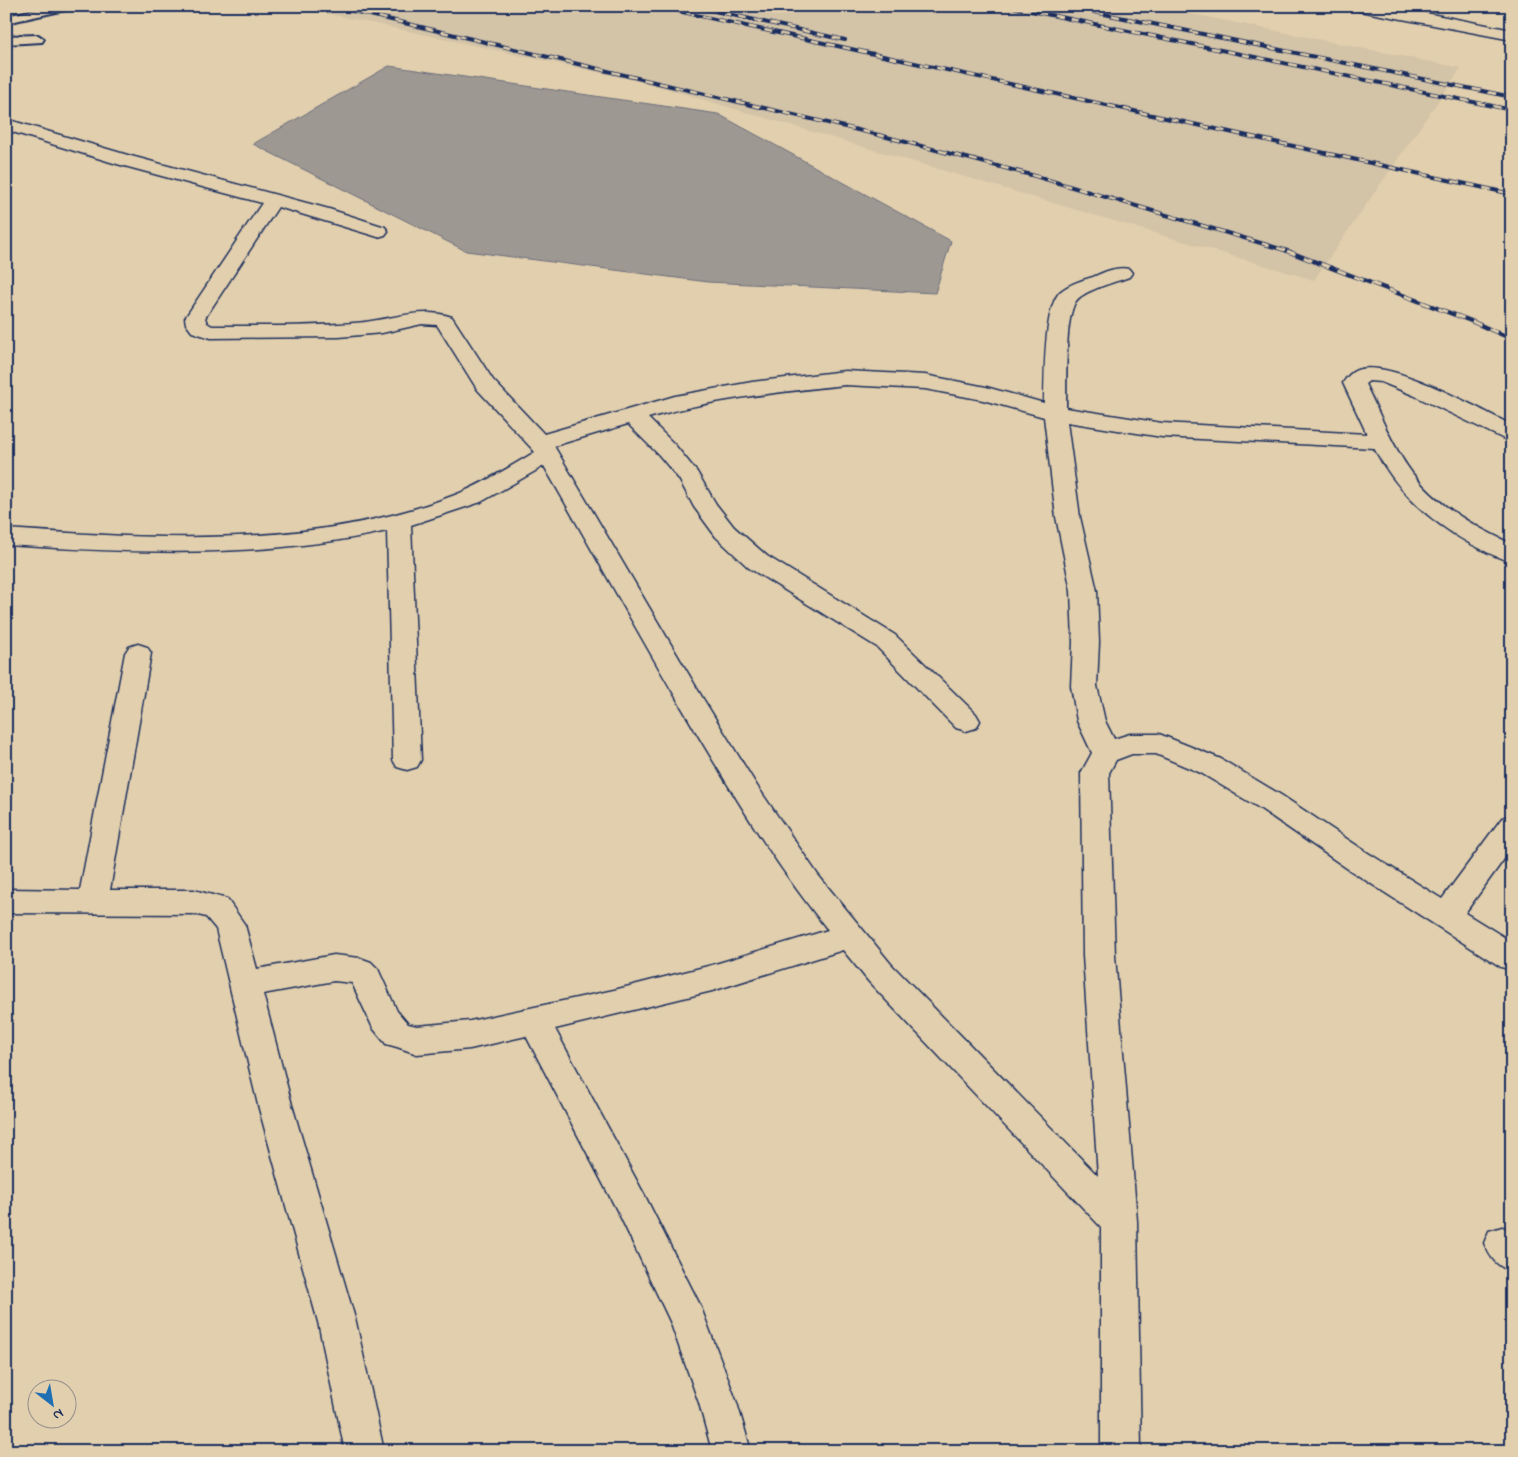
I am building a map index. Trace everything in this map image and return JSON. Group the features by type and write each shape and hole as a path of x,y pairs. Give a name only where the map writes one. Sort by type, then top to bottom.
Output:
{"street":[{"path":"1360,6 1414,14 1512,35"},
{"path":"1454,6 1482,29"},
{"path":"6,124 124,160 322,213 378,231"},
{"path":"273,200 195,318 195,324 200,329 211,332 292,333 350,331 438,317 446,321 485,384 544,449 686,693 747,793 807,883 880,974 1118,1221"},
{"path":"1106,753 1091,721 1084,686 1086,642 1084,591 1068,518 1055,413 1059,317 1068,296 1088,285 1122,273"},
{"path":"1512,434 1422,390 1385,376 1362,375 1354,384 1404,479 1431,506 1469,532 1512,554"},
{"path":"6,537 98,543 174,544 259,541 325,535 399,521 464,500 544,449 633,416 675,403 752,389 845,378 925,382 986,394 1055,413 1162,430 1383,442"},
{"path":"633,416 667,450 689,477 706,507 725,532 758,562 886,641 966,721"},
{"path":"399,521 407,760"},
{"path":"93,900 138,653"},
{"path":"1121,1451 1118,1221 1099,956 1095,773 1106,753 1130,744 1159,744 1211,766 1271,802 1445,917 1512,958"},
{"path":"1445,917 1512,826"},
{"path":"6,901 194,902 216,908 230,925 275,1105 337,1322 365,1451"},
{"path":"245,984 334,968 360,971 367,978 384,1019 397,1034 417,1040 470,1035 614,1003 712,978 849,936"},
{"path":"534,1021 633,1207 687,1317 718,1403 732,1451"}],"lane":[{"path":"6,20 70,6"},
{"path":"6,40 38,39"}],"shaded area":[{"path":"293,6 1152,6 1461,68 1314,280 647,83"},
{"path":"389,66 718,114 951,241 935,293 708,282 466,251 253,144"}],"railway":[{"path":"332,6 883,136 1035,176 1291,252"},
{"path":"655,6 1512,194"},
{"path":"692,6 845,40"},
{"path":"1007,6 1512,110"},
{"path":"1065,6 1512,97"},
{"path":"1287,251 1471,321 1512,339"}]}
